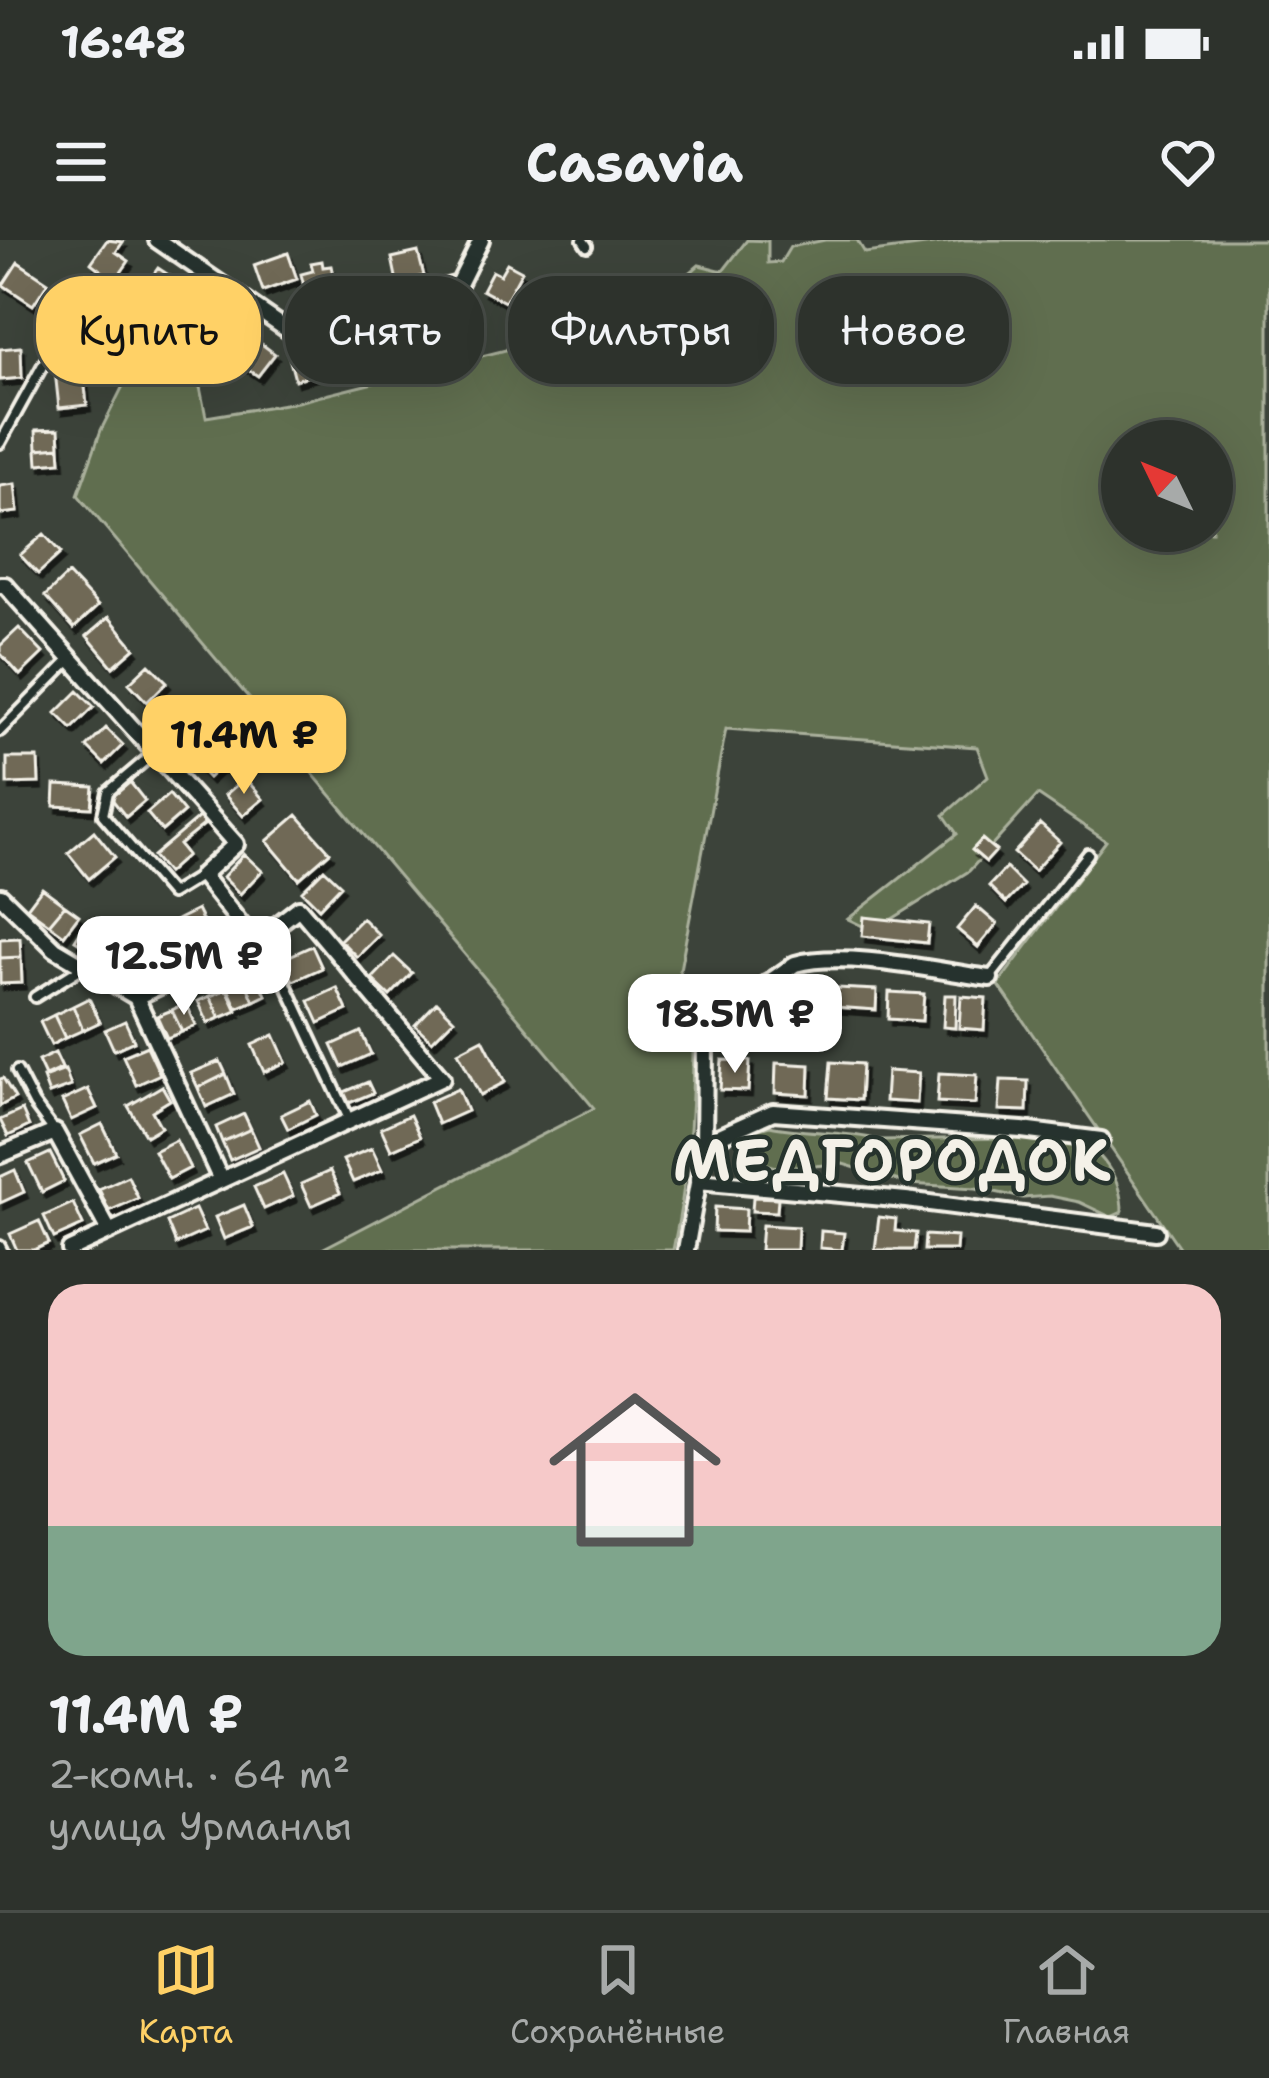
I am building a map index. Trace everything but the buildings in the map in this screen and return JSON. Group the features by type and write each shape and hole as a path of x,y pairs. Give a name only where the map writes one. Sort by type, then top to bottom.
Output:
{"street":[{"path":"157,240 286,328 459,284 481,240"},
{"path":"0,585 5,585 236,844 202,875 255,942"},
{"path":"1,896 55,949 136,997 221,1180"},
{"path":"70,1250 442,1078 298,908 255,942 136,997"},
{"path":"686,1250 704,1150 705,1042 717,1019 795,964 808,960 883,963 990,978"},
{"path":"686,1035 710,1028"},
{"path":"704,1150 720,1136 773,1112 1101,1140"},
{"path":"0,1155 55,1132 109,1231"},
{"path":"698,1180 1156,1232"}],"lane":[{"path":"0,443 36,377"},
{"path":"0,731 71,658"},
{"path":"153,754 109,792 103,815 171,894 202,875"},
{"path":"990,978 1088,854"},
{"path":"255,942 285,982 350,1121"},
{"path":"35,998 83,967"},
{"path":"17,1071 55,1132"}],"green space":[{"path":"747,240 768,241 768,263 781,262 790,247 825,240 857,240 865,253 964,240 1269,240 1269,1250 1181,1250 998,984 1106,841 1038,795 969,871 873,931 848,919 957,834 944,815 988,776 977,747 726,729 670,1022 693,1029 689,1140 673,1250 320,1250 594,1108 78,495 101,430 124,384 196,384 206,417 369,384 484,384 484,355 508,347 508,384 774,384 774,276 686,276 699,265 723,271"},
{"path":"770,1126 879,1140 1070,1137 1108,1166 1122,1212 1111,1217 1079,1202 1050,1196 1023,1198 976,1188 909,1184 843,1164 780,1168 758,1162 748,1148 747,1132"}],"district":[{"name":"МЕДГОРОДОК","path":"893,1160"}]}
